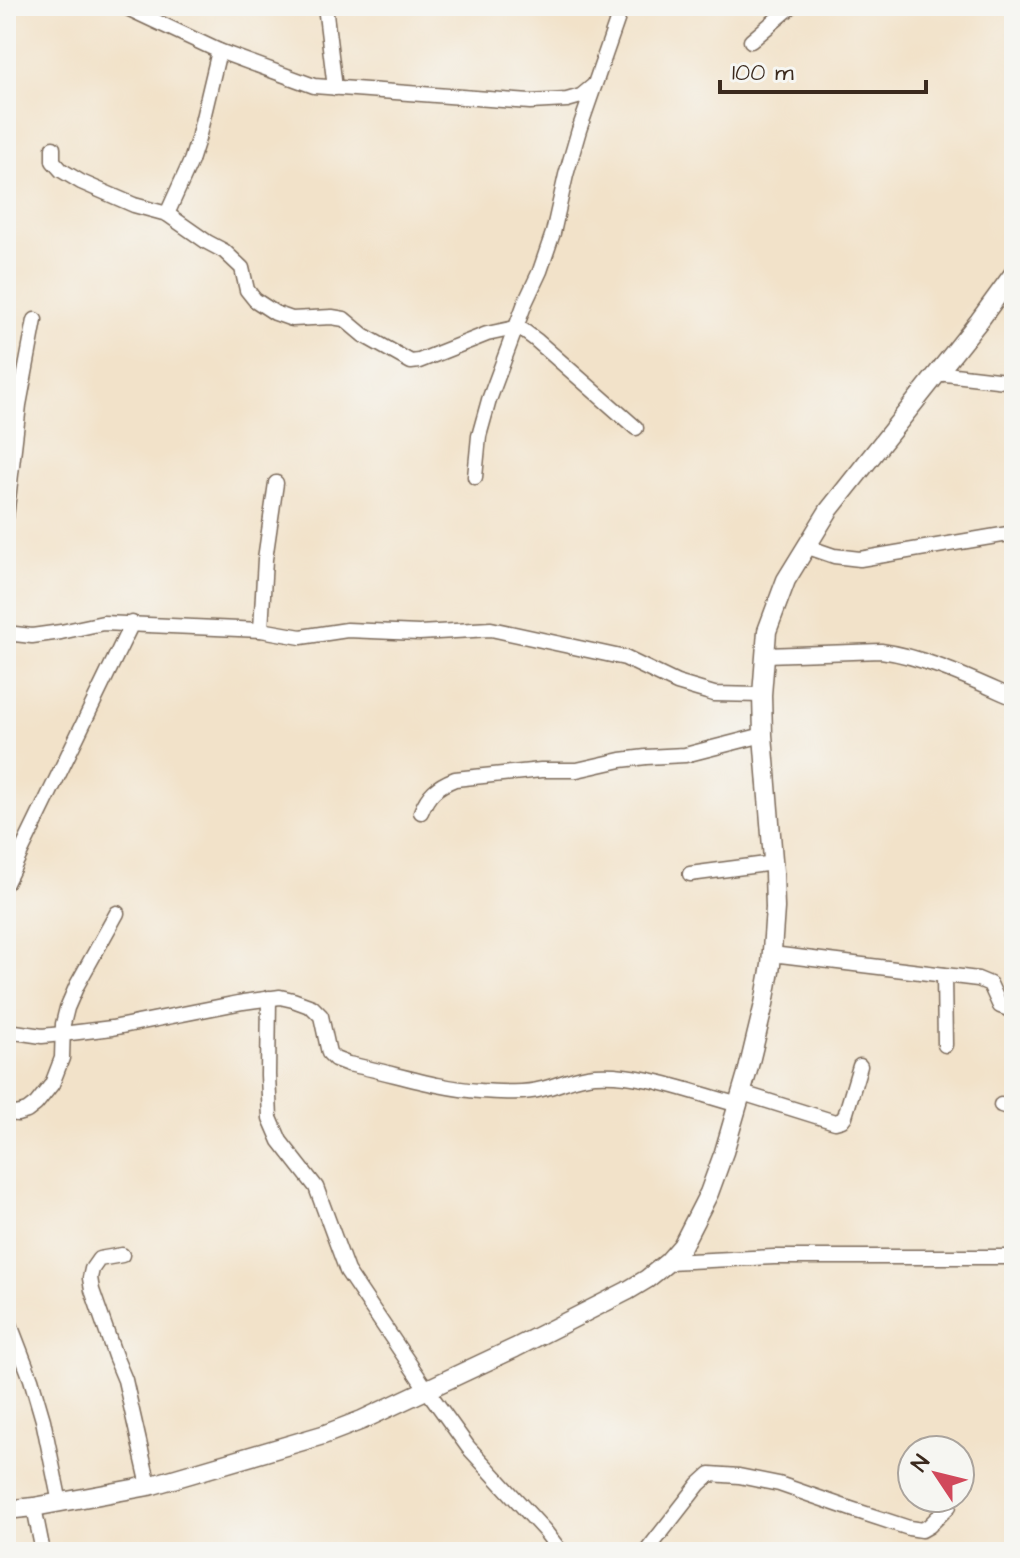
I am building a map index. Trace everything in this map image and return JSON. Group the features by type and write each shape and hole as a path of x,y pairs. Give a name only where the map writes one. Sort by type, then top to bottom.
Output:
{"street":[{"path":"123,6 219,51 314,86 530,102 567,100 581,96 594,85"},
{"path":"325,6 335,88"},
{"path":"475,477 479,436 489,400 549,246 574,145 622,6"},
{"path":"751,41 792,6"},
{"path":"167,214 191,161 219,51"},
{"path":"53,148 53,161 61,170 134,205 167,214 224,251 242,268 247,290 255,300 275,313 292,319 344,319 363,335 411,362 487,334 515,328 536,340 636,428"},
{"path":"6,1510 149,1486 323,1435 362,1420 627,1291 668,1262 682,1246 698,1217 724,1152 764,1004 772,954 774,863 762,695 767,631 786,580 829,510 1014,273"},
{"path":"6,517 19,405 35,320"},
{"path":"937,373 1014,382"},
{"path":"261,630 265,559 276,483"},
{"path":"805,546 834,556 860,559 1014,533"},
{"path":"6,633 32,636 103,623 261,630 301,637 347,630 419,633 483,628 625,658 677,683 714,694 762,695"},
{"path":"6,883 132,623"},
{"path":"766,655 895,653 1014,698"},
{"path":"421,812 432,791 455,779 541,770 577,770 634,758 685,755 763,735"},
{"path":"690,874 774,863"},
{"path":"6,1112 17,1114 27,1111 52,1084 62,1058 67,1008 117,913"},
{"path":"772,954 986,982 993,989 1000,1006 1014,1011"},
{"path":"944,975 945,1045"},
{"path":"269,998 270,1118 280,1141 316,1187 347,1271 468,1447 544,1530 560,1552"},
{"path":"6,1028 42,1036 62,1034 112,1028 269,998 287,998 312,1007 321,1016 327,1047 335,1059 395,1075 480,1091 539,1090 577,1078 614,1075 740,1099 835,1122 845,1116 860,1066"},
{"path":"122,1255 99,1259 90,1278 125,1380 149,1486"},
{"path":"668,1262 774,1257 1014,1257"},
{"path":"6,1314 31,1379 60,1503"},
{"path":"646,1552 710,1474 779,1484 909,1528 922,1530 941,1514"},
{"path":"34,1507 43,1552"}]}
